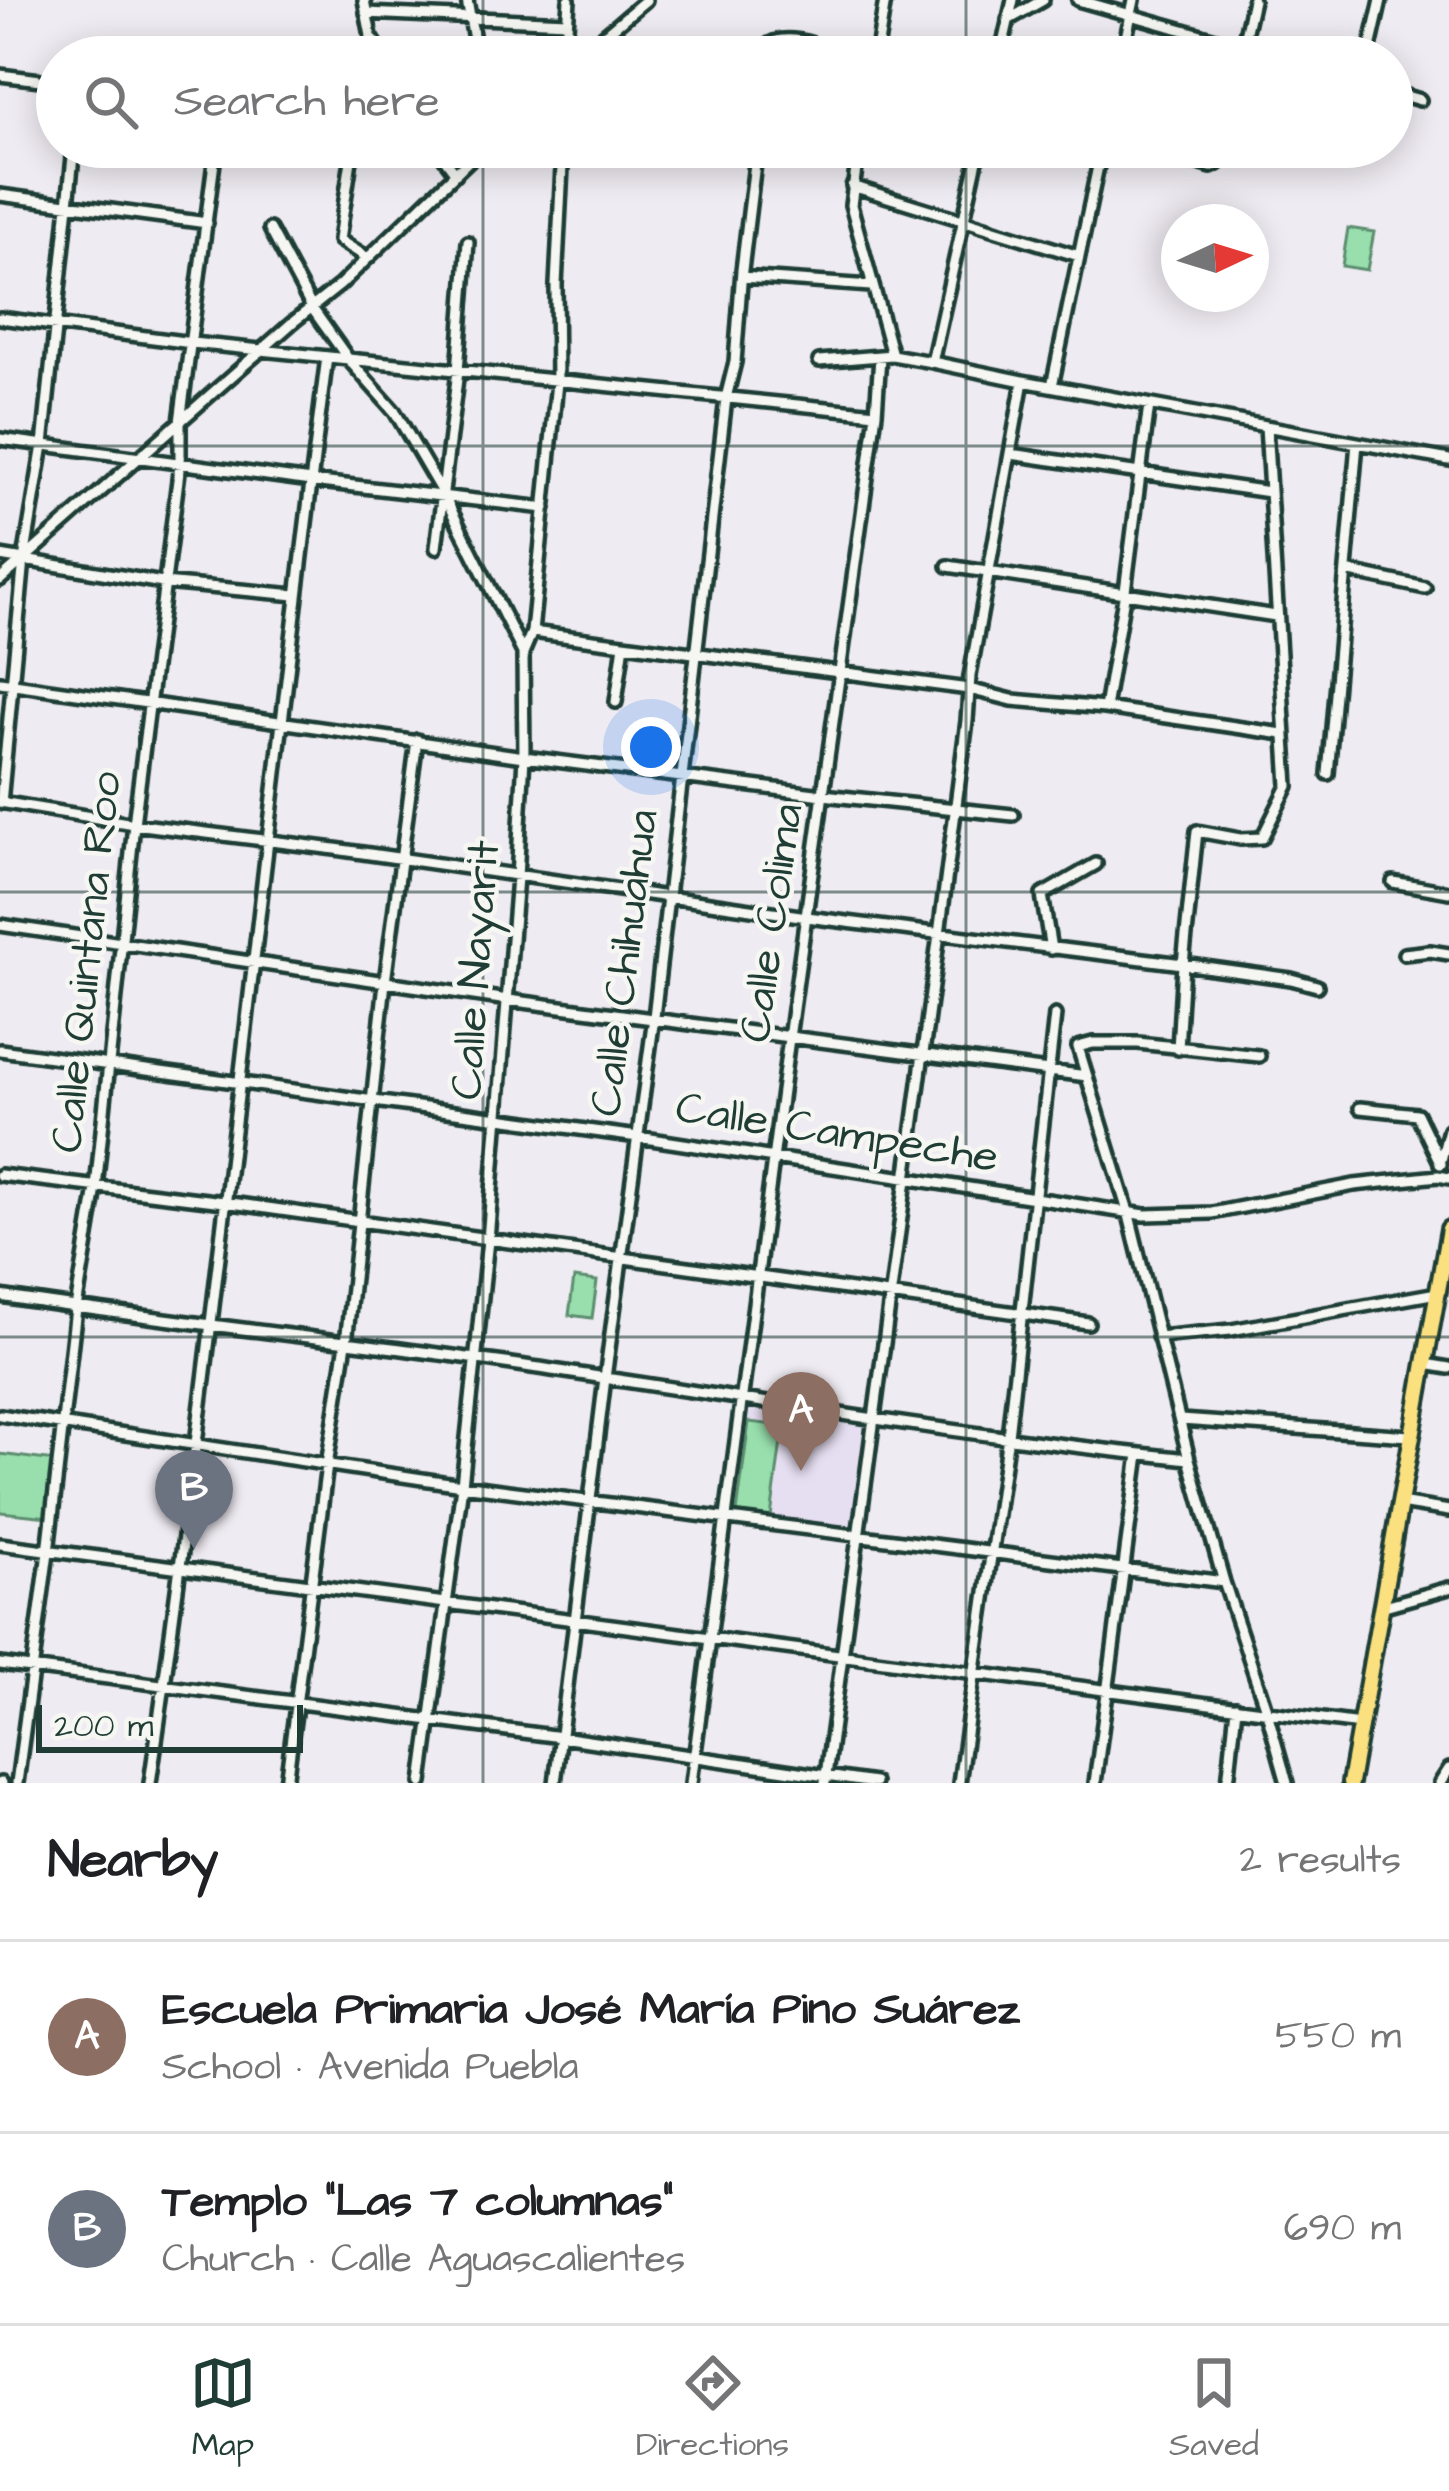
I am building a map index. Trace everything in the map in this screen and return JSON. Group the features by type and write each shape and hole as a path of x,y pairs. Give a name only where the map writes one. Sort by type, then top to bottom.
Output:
{"main road":[{"path":"1350,1783 1449,1229"}],"street":[{"path":"364,0 371,36"},
{"path":"467,0 474,36"},
{"path":"566,36 569,0"},
{"path":"604,36 646,0"},
{"path":"879,36 885,0"},
{"path":"1005,36 1013,0"},
{"path":"1008,20 1043,0"},
{"path":"1078,0 1193,36"},
{"path":"1126,36 1134,0"},
{"path":"1244,36 1252,0"},
{"path":"1373,36 1381,0"},
{"path":"366,13 567,22"},
{"path":"0,75 36,79"},
{"path":"1413,98 1420,100"},
{"path":"71,168 0,804 1317,986"},
{"name":"Calle Quintana Roo","path":"17,1783 76,1308 96,1188 134,824 180,464 180,422 214,168"},
{"path":"349,168 339,240 368,258"},
{"path":"451,168 455,174"},
{"path":"0,580 368,258 461,168"},
{"path":"523,653 532,632 557,382 562,168"},
{"name":"Calle Chihuahua","path":"555,1783 726,398 735,362 754,168"},
{"path":"855,168 851,205 886,356"},
{"path":"932,362 975,168"},
{"path":"1052,386 1098,168"},
{"path":"852,186 1079,256"},
{"path":"0,195 207,223"},
{"path":"958,245 983,228"},
{"name":"Calle Nayarit","path":"270,229 312,308 395,412 443,494 523,653 524,757 517,877 488,1240 462,1484 422,1783"},
{"path":"436,548 468,242"},
{"path":"742,277 872,286"},
{"path":"0,318 192,344 876,413"},
{"path":"819,361 886,356 932,362 1449,460"},
{"name":"Calle Colima","path":"691,1783 789,1038 886,356"},
{"path":"149,1783 197,1446 327,357"},
{"path":"825,1780 969,689 1023,381"},
{"path":"1106,708 1149,405"},
{"path":"1178,1049 1197,831 1262,838 1288,786 1266,426"},
{"path":"0,439 545,508"},
{"path":"1328,774 1357,443"},
{"path":"1011,454 1269,492"},
{"path":"0,556 163,583 296,596"},
{"path":"948,566 1276,616"},
{"path":"1346,571 1425,588"},
{"path":"532,632 1283,734"},
{"path":"616,702 624,644"},
{"path":"0,682 524,757 1013,815"},
{"path":"286,1783 346,1343 417,740"},
{"path":"1052,949 1042,895 1096,864"},
{"path":"1393,882 1449,892"},
{"path":"0,925 508,1000 1087,1076"},
{"path":"1404,955 1449,954"},
{"path":"959,1783 1008,1436 1055,1015"},
{"path":"1259,1056 1138,1043 1078,1047 1128,1211 1189,1459 1287,1783"},
{"name":"Calle Campeche","path":"0,1050 638,1136 1177,1216 1212,1214 1442,1172"},
{"path":"1360,1108 1418,1114 1442,1172"},
{"path":"1442,1172 1449,1130"},
{"path":"0,1174 1088,1323"},
{"path":"1158,1337 1254,1326 1437,1294"},
{"path":"0,1296 1189,1459"},
{"path":"1425,1364 1449,1368"},
{"path":"0,1414 462,1484 1224,1582"},
{"path":"1181,1420 1410,1436"},
{"path":"1095,1783 1139,1454"},
{"path":"1400,1503 1449,1511"},
{"path":"0,1544 1360,1724"},
{"path":"1381,1607 1449,1588"},
{"path":"0,1664 561,1737 825,1780 874,1783"},
{"path":"1228,1783 1236,1707"},
{"path":"1440,1783 1449,1769"}],"shaded area":[{"path":"746,1409 868,1425 855,1535 735,1517"}],"green space":[{"path":"1348,228 1374,232 1367,270 1342,266"},
{"path":"574,1278 597,1281 592,1318 569,1315"},
{"path":"749,1422 783,1426 771,1517 737,1513"},
{"path":"0,1454 55,1461 49,1517 0,1512"}],"place":[{"name":"Escuela Primaria José María Pino Suárez","path":"801,1471"},
{"name":"Templo \"Las 7 columnas\"","path":"194,1549"}]}
